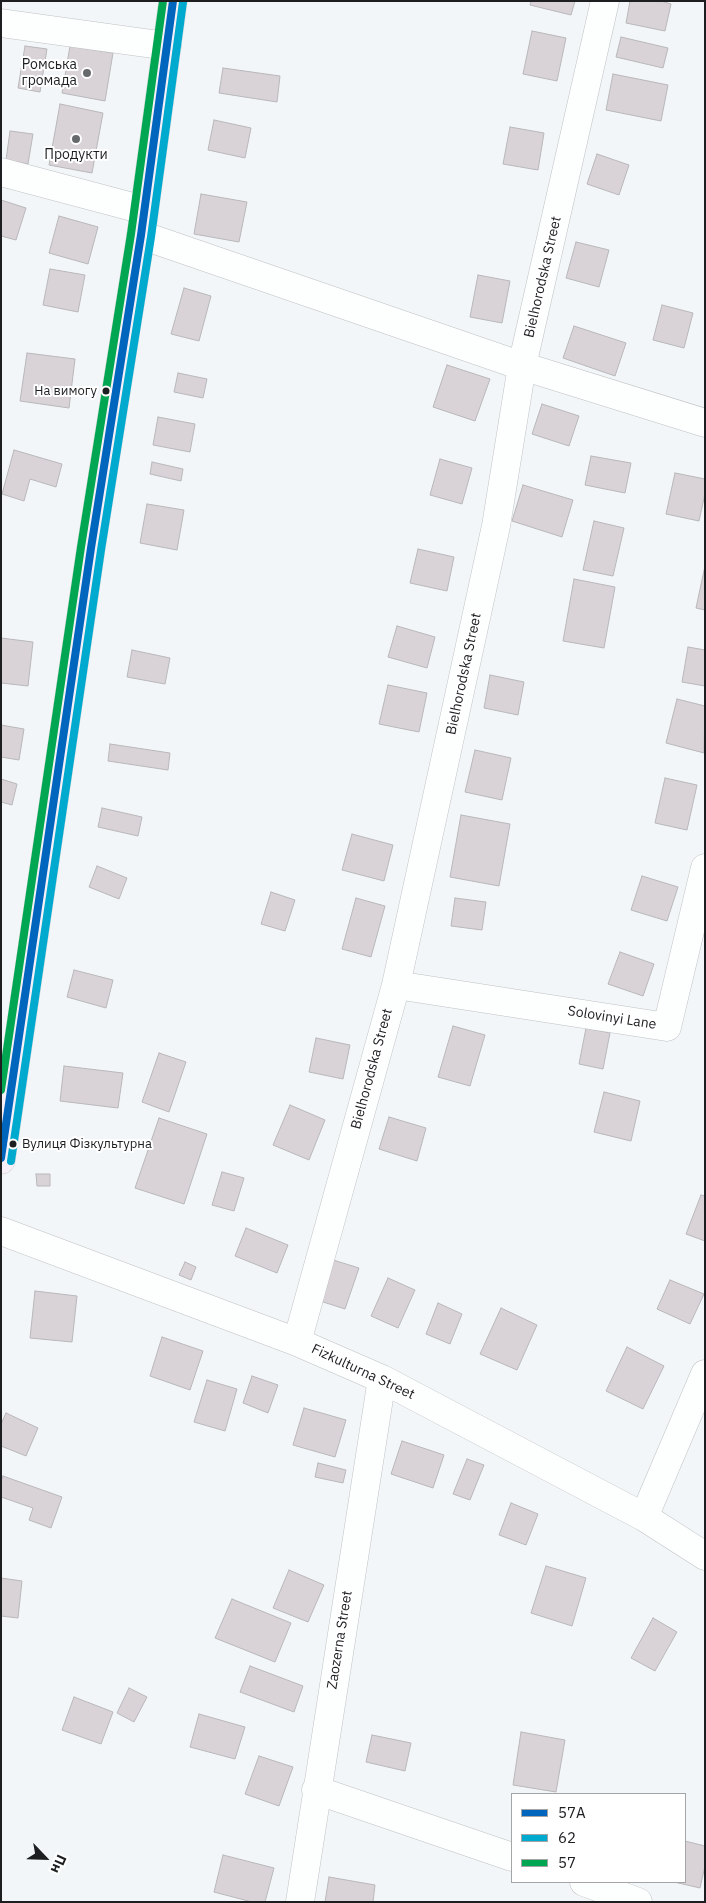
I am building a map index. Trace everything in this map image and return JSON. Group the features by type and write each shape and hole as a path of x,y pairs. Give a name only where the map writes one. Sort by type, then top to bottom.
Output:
{"main road":[{"path":"1,1160 91,548 142,223 173,1"}],"street":[{"name":"Bielhorodska Street","path":"296,1342 396,984 496,526 522,366 605,1"},
{"path":"1,23 167,46"},
{"path":"1,172 522,366 705,423"},
{"name":"Solovinyi Lane","path":"396,984 667,1027 705,868"},
{"name":"Fizkulturna Street","path":"1,1231 296,1342 382,1379 644,1517 705,1556"},
{"path":"644,1517 705,1374"},
{"name":"Zaozerna Street","path":"300,1902 316,1790 382,1379"},
{"path":"316,1790 511,1857"},
{"path":"587,1883 638,1902"}],"building":[{"path":"531,1 575,1 571,15 530,5"},
{"path":"630,1 661,1 671,4 665,31 626,23"},
{"path":"532,31 566,38 557,81 523,74"},
{"path":"621,37 668,48 663,68 616,57"},
{"path":"25,46 47,49 40,92 18,88"},
{"name":"Ромська громада","path":"70,46 113,53 105,101 62,93"},
{"path":"223,68 280,76 277,102 219,93"},
{"path":"613,74 668,85 661,121 606,110"},
{"name":"Продукти","path":"60,104 103,113 92,173 49,165"},
{"path":"214,120 251,128 245,158 208,150"},
{"path":"510,127 544,133 538,170 503,164"},
{"path":"10,131 33,134 28,164 6,160"},
{"path":"597,154 629,165 619,195 587,184"},
{"path":"201,194 247,202 239,242 194,234"},
{"path":"1,200 26,208 16,240 1,236"},
{"path":"59,216 98,227 88,264 49,253"},
{"path":"576,242 609,250 599,287 566,278"},
{"path":"50,269 85,275 78,312 43,305"},
{"path":"478,275 510,281 502,323 470,317"},
{"path":"184,288 211,296 199,341 171,334"},
{"path":"662,305 693,313 684,348 653,340"},
{"path":"574,326 626,343 615,376 563,358"},
{"path":"27,353 75,359 69,408 20,401"},
{"path":"447,365 490,379 475,421 433,407"},
{"path":"178,373 207,379 203,398 174,392"},
{"path":"542,404 579,416 569,446 532,434"},
{"path":"158,417 195,424 190,452 153,445"},
{"path":"14,450 62,464 56,487 30,479 24,501 2,494"},
{"path":"591,456 631,463 625,493 585,485"},
{"path":"440,459 472,468 462,504 430,495"},
{"path":"152,462 183,469 181,481 150,474"},
{"path":"675,473 705,479 705,494 699,521 666,514"},
{"path":"523,485 573,500 562,537 512,521"},
{"path":"147,504 184,510 177,550 140,543"},
{"path":"594,521 624,528 613,576 583,570"},
{"path":"418,549 454,557 447,591 410,583"},
{"path":"705,566 705,610 696,608"},
{"path":"574,579 615,587 604,648 563,641"},
{"path":"397,626 435,637 427,668 388,657"},
{"path":"1,638 33,642 28,686 1,683"},
{"path":"688,647 705,650 705,686 682,682"},
{"path":"132,650 170,658 165,684 127,677"},
{"path":"490,675 524,682 518,715 484,708"},
{"path":"388,685 427,693 419,732 379,724"},
{"path":"677,699 705,706 704,753 666,743"},
{"path":"1,725 24,729 19,760 1,757"},
{"path":"110,744 170,753 168,770 108,761"},
{"path":"475,750 511,758 502,800 465,792"},
{"path":"665,778 697,785 687,830 655,823"},
{"path":"1,779 17,784 12,805 1,802"},
{"path":"102,808 142,817 138,836 98,827"},
{"path":"461,815 510,824 499,886 450,877"},
{"path":"352,834 393,845 384,881 342,870"},
{"path":"97,866 127,878 119,899 89,887"},
{"path":"642,876 678,887 667,921 631,910"},
{"path":"271,892 295,900 285,931 261,924"},
{"path":"356,898 385,906 371,957 342,949"},
{"path":"455,898 486,902 482,930 451,926"},
{"path":"620,952 654,964 643,996 608,984"},
{"path":"74,970 113,980 106,1008 67,997"},
{"path":"453,1026 485,1035 470,1086 438,1077"},
{"path":"586,1028 610,1033 603,1069 579,1064"},
{"path":"316,1038 350,1045 343,1079 309,1072"},
{"path":"159,1053 186,1062 169,1112 142,1102"},
{"path":"64,1066 123,1073 118,1108 60,1101"},
{"path":"604,1092 640,1101 631,1141 594,1132"},
{"path":"290,1105 325,1120 309,1160 273,1145"},
{"path":"389,1117 426,1128 417,1161 379,1149"},
{"path":"159,1118 207,1134 184,1204 135,1188"},
{"path":"222,1172 244,1178 234,1211 212,1205"},
{"path":"36,1174 50,1174 50,1186 37,1186"},
{"path":"701,1195 705,1196 705,1241 686,1234"},
{"path":"246,1228 288,1245 277,1273 235,1256"},
{"path":"330,1259 359,1268 345,1309 317,1300"},
{"path":"185,1262 196,1267 191,1280 179,1275"},
{"path":"388,1278 415,1290 398,1328 371,1316"},
{"path":"670,1280 704,1294 690,1324 657,1309"},
{"path":"35,1291 77,1296 72,1342 30,1338"},
{"path":"438,1303 462,1314 450,1344 426,1334"},
{"path":"501,1308 537,1325 517,1370 480,1354"},
{"path":"162,1337 203,1351 190,1390 150,1376"},
{"path":"627,1347 664,1366 643,1409 606,1391"},
{"path":"252,1376 278,1385 268,1413 243,1403"},
{"path":"207,1380 237,1389 225,1431 194,1422"},
{"path":"304,1408 346,1420 335,1457 293,1445"},
{"path":"6,1413 38,1428 26,1456 1,1446 1,1424"},
{"path":"402,1441 444,1455 433,1488 391,1474"},
{"path":"467,1459 484,1465 470,1500 453,1494"},
{"path":"318,1463 346,1470 343,1483 315,1477"},
{"path":"3,1476 62,1497 51,1528 29,1520 33,1508 1,1497 1,1481"},
{"path":"511,1503 538,1514 526,1545 499,1535"},
{"path":"546,1566 586,1578 572,1626 531,1613"},
{"path":"289,1570 324,1585 308,1622 273,1608"},
{"path":"1,1578 22,1581 18,1618 1,1616"},
{"path":"232,1599 291,1623 275,1662 215,1638"},
{"path":"653,1618 677,1632 655,1671 631,1658"},
{"path":"250,1666 303,1686 294,1712 240,1692"},
{"path":"129,1688 147,1697 134,1722 117,1713"},
{"path":"74,1697 113,1712 101,1744 62,1730"},
{"path":"199,1714 245,1727 235,1759 190,1747"},
{"path":"521,1732 565,1740 556,1792 513,1785"},
{"path":"372,1735 411,1743 405,1771 366,1762"},
{"path":"259,1756 293,1767 279,1806 245,1794"},
{"path":"686,1841 705,1846 705,1866 700,1888 678,1883 686,1883"},
{"path":"223,1855 274,1868 265,1902 252,1902 214,1892"},
{"path":"329,1877 375,1885 373,1902 325,1902"}],"transit line":[{"name":"57","path":"1,1090 81,547 131,234 163,1"},
{"name":"57А","path":"1,1158 91,548 141,235 173,1"},
{"name":"62","path":"11,1161 101,550 151,237 183,2"}],"place":[{"name":"Ромська громада","path":"87,73"},
{"name":"Продукти","path":"76,139"},
{"name":"На вимогу","path":"106,391"},
{"name":"Вулиця Фізкультурна","path":"13,1144"}]}
